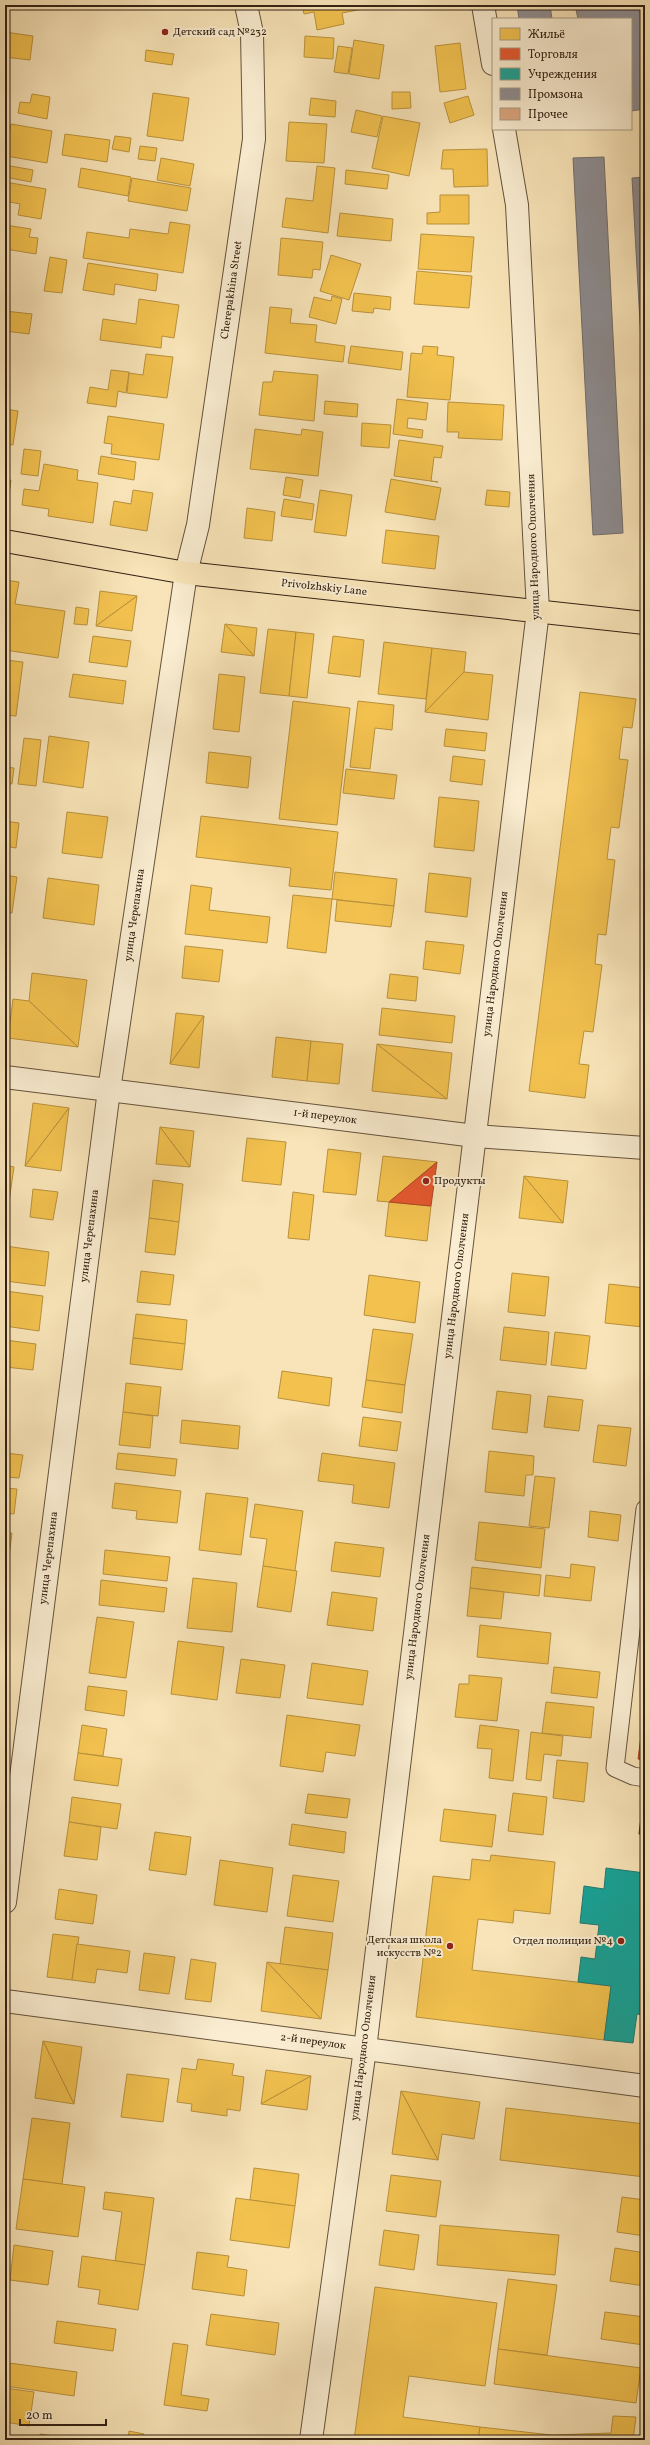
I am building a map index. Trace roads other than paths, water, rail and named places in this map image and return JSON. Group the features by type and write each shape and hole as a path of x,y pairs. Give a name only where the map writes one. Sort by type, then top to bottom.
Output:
{"main road":[{"name":"Privolzhskiy Lane","path":"5,541 186,573 645,623"}],"street":[{"name":"Cherepakhina Street","path":"186,573 198,525 254,139 252,33 246,5"},
{"path":"483,5 492,58"},
{"name":"улица Народного Ополчения","path":"311,2440 364,2049 538,611 517,205 504,130"},
{"name":"улица Черепахина","path":"5,1902 109,1090 186,573"},
{"name":"1-й переулок","path":"5,1077 475,1136 645,1148"},
{"name":"2-й переулок","path":"5,2002 645,2086"}],"lane":[{"path":"645,1509 615,1768 633,1776 645,1778"}],"place":[{"name":"Детский сад №232","path":"165,32"},
{"name":"Продукты","path":"426,1181"},
{"name":"Отдел полиции №4","path":"621,1941"},
{"name":"Детская школа искусств №2","path":"450,1946"}]}
